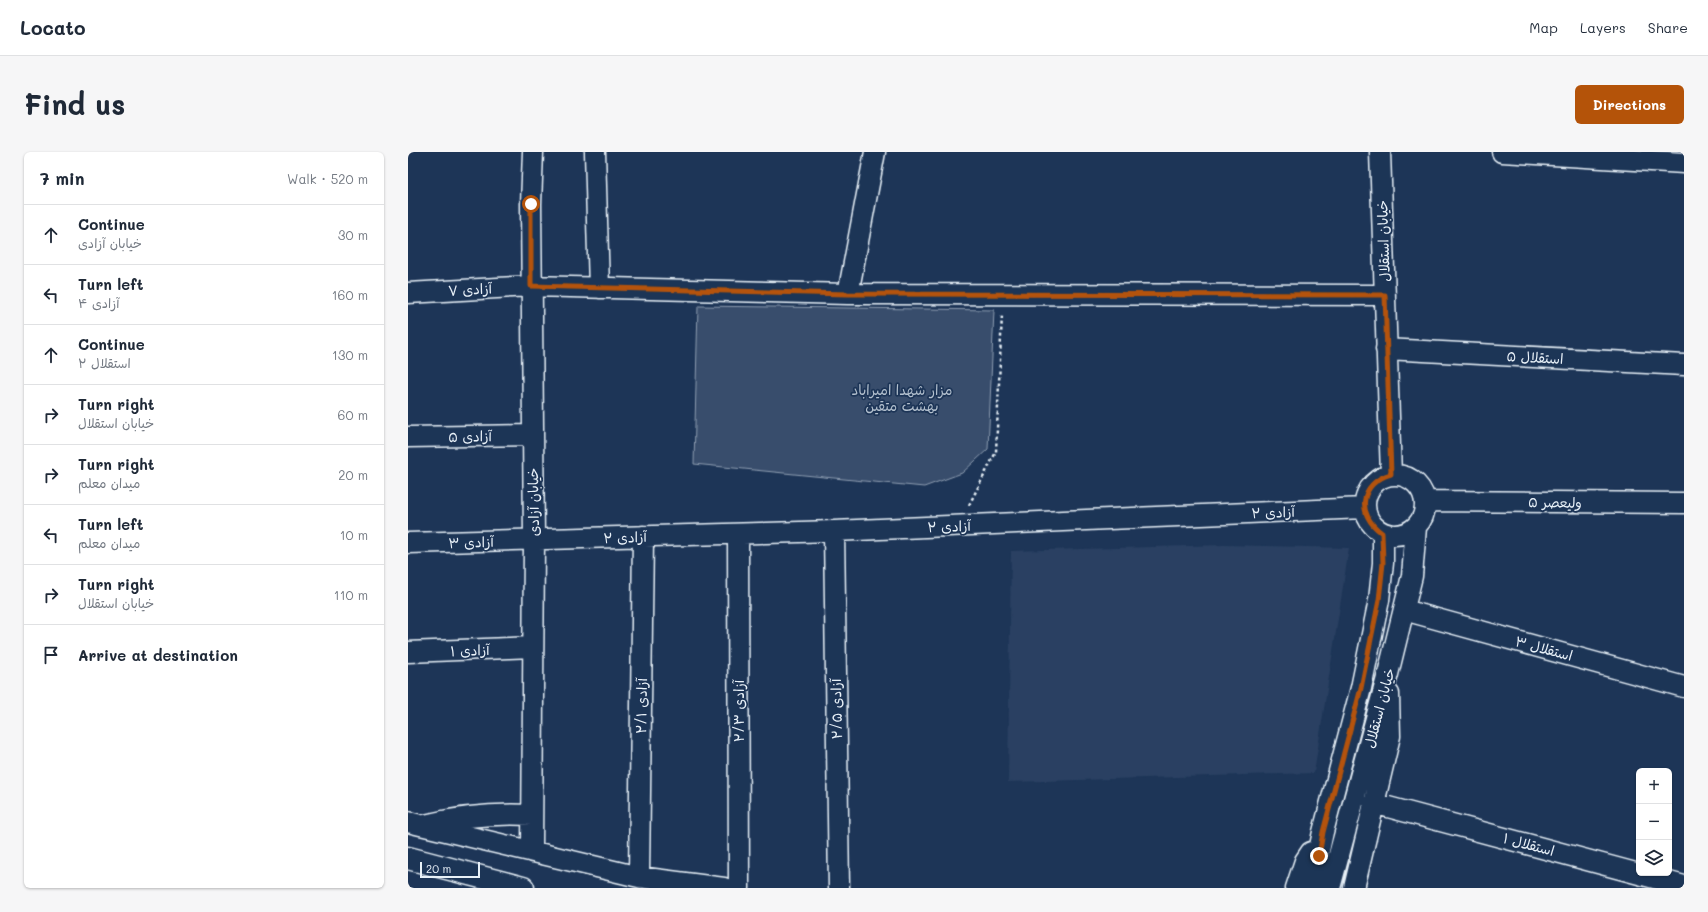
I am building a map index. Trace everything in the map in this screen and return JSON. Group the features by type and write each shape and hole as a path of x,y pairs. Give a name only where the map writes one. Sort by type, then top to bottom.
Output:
{"highway":[{"path":"408,858 523,888"}],"street":[{"name":"خیابان آزادی","path":"532,852 534,540 531,204 534,152"},
{"path":"595,152 599,288"},
{"path":"848,294 875,152"},
{"name":"خیابان استقلال","path":"1380,152 1391,474"},
{"path":"1502,152 1684,163"},
{"name":"آزادی ۷","path":"408,293 531,286 848,294 1003,296 1385,295"},
{"name":"استقلال ۵","path":"1386,348 1684,365"},
{"name":"آزادی ۵","path":"408,437 532,434"},
{"path":"1391,474 1400,474 1413,481 1422,492 1425,501 1423,515 1416,527 1406,533 1394,535 1382,533 1374,527 1367,518 1364,508 1368,490 1374,482 1391,474"},
{"name":"ولیعصر ۵","path":"1425,501 1684,503"},
{"name":"آزادی ۲","path":"534,540 834,531 1364,508"},
{"name":"خیابان استقلال","path":"1330,888 1404,610 1412,576 1416,527"},
{"name":"آزادی ۲/۵","path":"834,531 839,888"},
{"name":"خیابان استقلال","path":"1312,888 1323,832 1361,688 1378,608 1383,563 1382,533"},
{"name":"آزادی ۲/۳","path":"738,534 739,888"},
{"name":"آزادی ۲/۱","path":"639,877 643,536"},
{"name":"آزادی ۳","path":"408,544 534,540"},
{"name":"استقلال ۳","path":"1404,610 1684,686"},
{"name":"آزادی ۱","path":"408,652 533,647"},
{"path":"1354,888 1390,736 1388,674"},
{"name":"استقلال ۱","path":"1373,803 1684,886"},
{"path":"415,824 454,818 507,814 532,815"},
{"path":"415,824 639,877 724,888"},
{"path":"1296,888 1305,861 1323,832"}],"path":[{"path":"959,525 996,452 1003,296"}],"shaded area":[{"path":"1224,545 1349,548 1314,773 1008,782 1011,551"}],"green space":[{"name":"مزار شهدا امیراباد بهشت متقین","path":"698,306 994,310 988,449 962,473 924,487 694,464"}],"route":[{"path":"531,204 531,286 848,294 1003,296 1385,295 1391,474 1374,482 1368,490 1364,508 1367,518 1374,527 1382,533 1383,563 1379,600 1361,688 1323,832 1319,856"}]}
